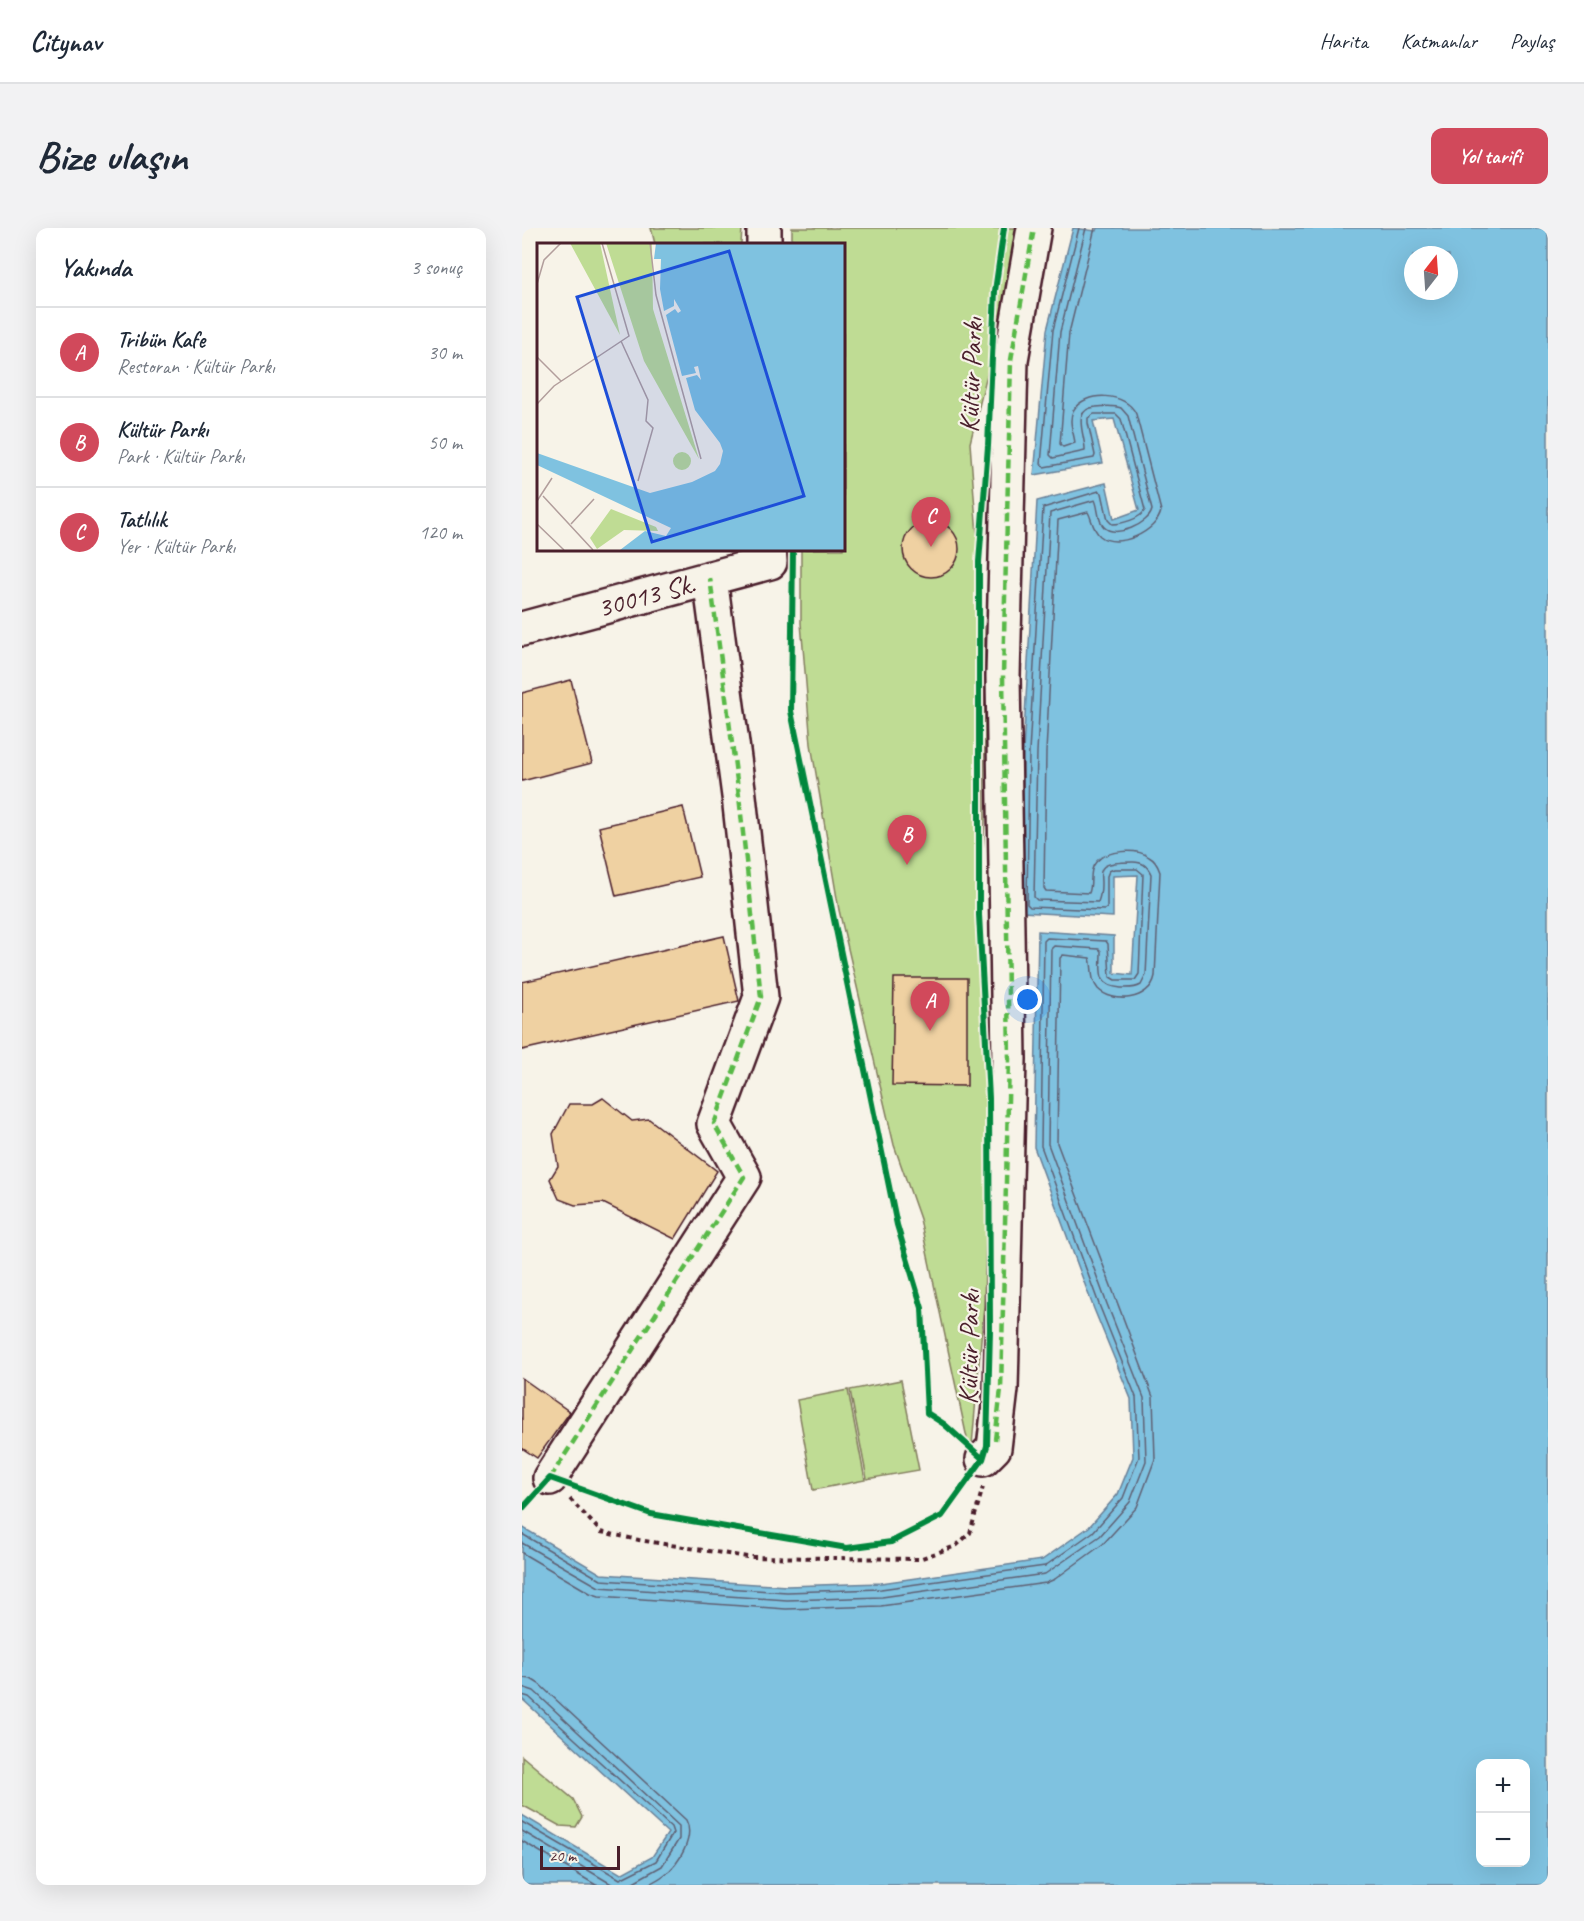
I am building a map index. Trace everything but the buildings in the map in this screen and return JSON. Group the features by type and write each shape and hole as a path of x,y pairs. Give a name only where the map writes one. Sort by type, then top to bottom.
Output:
{"street":[{"name":"Kültür Parkı","path":"988,1454 1001,1389 1009,1059 1003,676 1011,360 1034,228"},
{"name":"30013 Sk.","path":"522,629 710,578 770,556"},
{"path":"550,1478 744,1178 714,1124 761,997 739,796 710,578"}],"path":[{"path":"550,1478 601,1532 747,1557 920,1559 956,1546 970,1533 988,1454"}],"green space":[{"path":"651,228 742,228 741,243 655,243"},
{"path":"792,228 1023,228 970,443 984,628 985,820 979,915 989,1098 984,1305 971,1457 920,1219 894,1145 839,910 811,744 801,623 801,550 844,550 844,243 792,243"},
{"path":"901,1380 919,1470 867,1479 850,1390"},
{"path":"848,1390 865,1480 813,1490 797,1400"},
{"path":"522,1756 573,1799 582,1817 576,1827 560,1826 522,1805"}],"water":[{"path":"1073,228 1096,231 1097,228 1548,228 1548,1885 522,1885 522,1815 621,1874 652,1857 668,1833 522,1699 522,1527 601,1574 787,1586 881,1583 1042,1560 1089,1527 1118,1494 1133,1457 1131,1399 1094,1309 1034,1147 1038,931 1114,936 1114,973 1132,975 1138,875 1113,876 1113,917 1021,912 1023,752 1037,501 1106,483 1114,519 1139,510 1114,419 1093,421 1103,463 1034,475 1047,330"}],"marked path":[{"path":"995,1440 1001,1389 1009,1059 1003,676 1011,360 1034,228"},
{"path":"550,1478 744,1177 714,1124 761,997 739,796 710,578"}],"cycle path":[{"path":"522,1509 550,1478 651,1514 847,1548 891,1542 942,1516 983,1459 987,1446 990,1330 989,1098 979,915 979,562 988,446 995,291 1004,228"},
{"path":"793,550 791,711 897,1225 922,1308 927,1413 944,1424 983,1459"}],"place":[{"name":"Tatlılık","path":"931,547"},
{"name":"Kültür Parkı","path":"907,865"},
{"name":"Tribün Kafe","path":"930,1031"}]}
